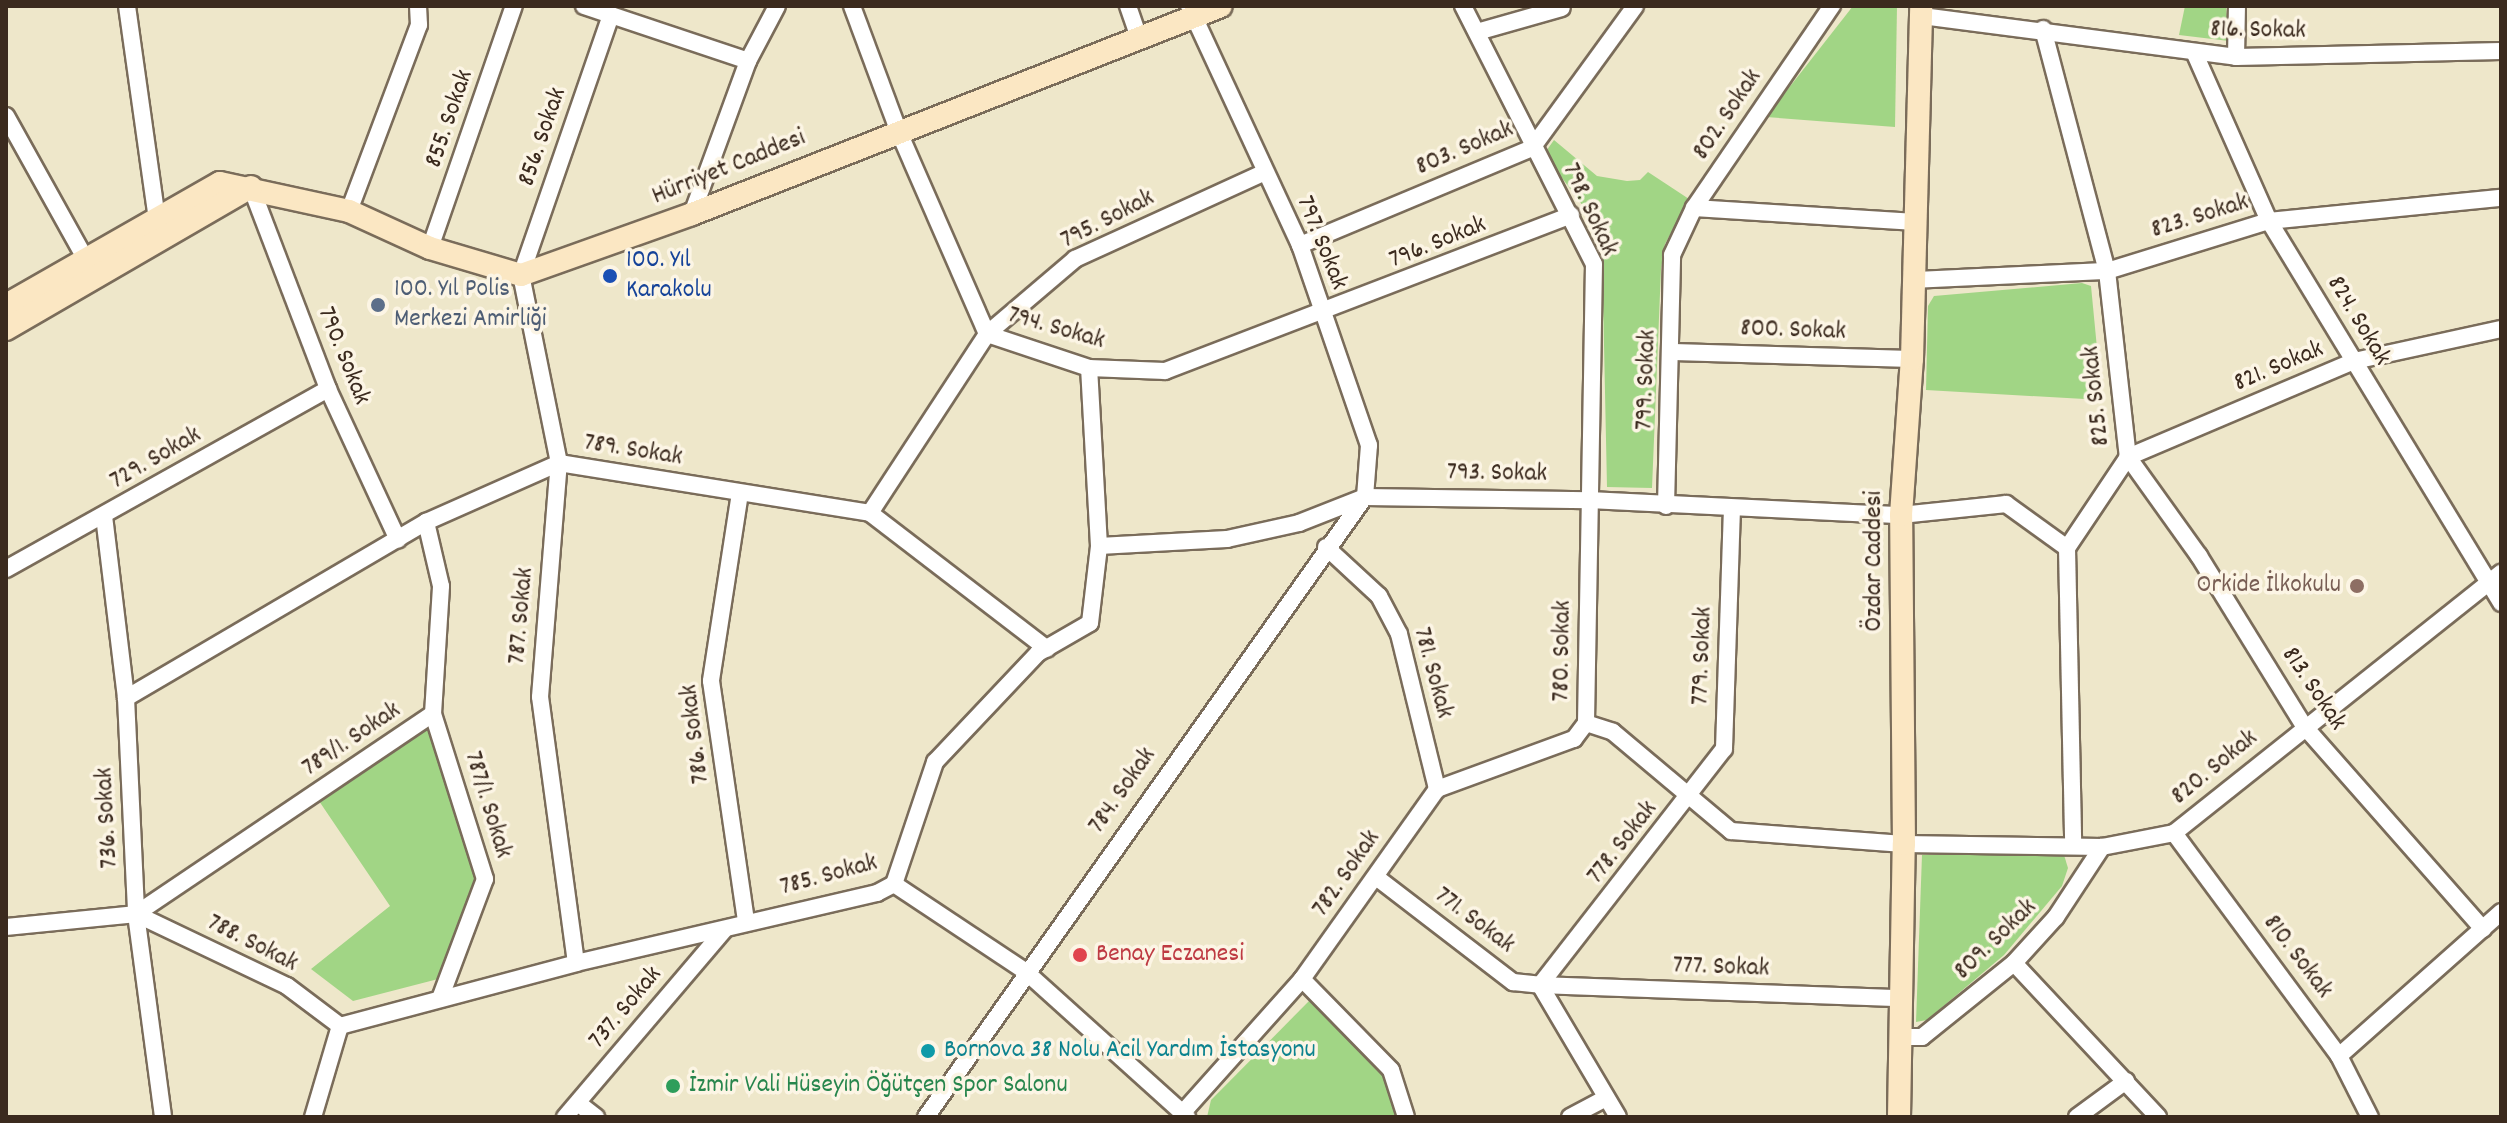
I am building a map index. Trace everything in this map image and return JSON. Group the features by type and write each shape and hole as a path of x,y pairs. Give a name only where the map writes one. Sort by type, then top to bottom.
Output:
{"main road":[{"name":"Hürriyet Caddesi","path":"521,275 692,214 898,130 1139,38 1191,11 1221,6"},
{"name":"Özdar Caddesi","path":"1899,1117 1904,844 1901,515 1912,359 1921,11"},
{"path":"6,305 220,183 251,187 349,211 430,248 521,275"},
{"path":"6,329 251,187"}],"street":[{"path":"127,6 157,219"},
{"path":"349,211 419,25 418,6"},
{"name":"855. Sokak","path":"430,248 514,6"},
{"path":"584,6 748,61"},
{"path":"692,214 748,61 777,6"},
{"name":"794. Sokak","path":"852,6 898,130 987,334 1089,368 1165,371 1324,314"},
{"path":"1128,6 1139,38"},
{"name":"798. Sokak","path":"1463,6 1532,148 1571,215 1594,264 1589,500"},
{"name":"803. Sokak","path":"1300,245 1532,148 1635,6"},
{"name":"802. Sokak","path":"1672,255 1694,208 1832,6"},
{"path":"2236,57 2237,6"},
{"path":"1477,32 1562,8"},
{"name":"797. Sokak","path":"1191,11 1300,245 1369,445 1365,497"},
{"name":"816. Sokak","path":"1921,11 2195,54 2236,57 2501,51"},
{"name":"856. Sokak","path":"521,275 611,15"},
{"name":"825. Sokak","path":"2043,29 2107,271 2128,457 2067,548"},
{"name":"824. Sokak","path":"2195,54 2269,221 2354,361 2494,578 2501,603"},
{"path":"6,116 86,260"},
{"name":"795. Sokak","path":"870,513 987,334 1075,259 1265,172"},
{"name":"790. Sokak","path":"251,187 328,389 398,540"},
{"name":"823. Sokak","path":"1914,280 2107,271 2269,221 2501,198"},
{"path":"1694,208 1916,222"},
{"name":"796. Sokak","path":"1324,314 1571,215"},
{"name":"799. Sokak","path":"1666,506 1673,352 1672,255"},
{"name":"787. Sokak","path":"521,275 559,463 540,697 576,963"},
{"name":"821. Sokak","path":"2128,457 2354,361 2501,329"},
{"name":"800. Sokak","path":"1673,352 1912,359"},
{"name":"785. Sokak","path":"340,1026 576,963 877,893 894,884 935,762 1047,649 1090,623 1099,546 1089,368"},
{"name":"729. Sokak","path":"6,569 328,389"},
{"name":"813. Sokak","path":"2128,457 2199,556 2304,726 2483,929"},
{"name":"789. Sokak","path":"126,698 426,522 559,463 870,513 1047,649"},
{"name":"786. Sokak","path":"740,493 711,681 746,922"},
{"name":"793. Sokak","path":"1099,546 1227,539 1299,523 1365,497 1589,500 1901,515 2006,504 2067,548"},
{"name":"784. Sokak","path":"926,1117 1025,971 1326,547 1365,497"},
{"name":"780. Sokak","path":"1589,500 1586,723 1613,732 1690,795"},
{"name":"779. Sokak","path":"1690,795 1724,749 1732,509"},
{"name":"736. Sokak","path":"104,516 126,698 136,914 163,1117"},
{"name":"789/1. Sokak","path":"136,914 433,714 441,586 426,522"},
{"name":"781. Sokak","path":"1326,547 1379,596 1399,634 1437,789"},
{"path":"2067,548 2073,843"},
{"name":"820. Sokak","path":"1904,844 2073,843 2102,847 2174,833 2304,726 2494,578"},
{"name":"787/1. Sokak","path":"433,714 485,879 440,999"},
{"path":"1437,789 1574,739 1586,723"},
{"name":"782. Sokak","path":"1186,1114 1302,979 1437,789"},
{"name":"778. Sokak","path":"1540,985 1690,795 1731,831 1904,844"},
{"name":"810. Sokak","path":"2174,833 2339,1056 2370,1117"},
{"name":"809. Sokak","path":"1900,1037 1922,1037 2014,963 2056,917 2102,847"},
{"name":"771. Sokak","path":"1376,877 1513,982 1540,985"},
{"path":"894,884 1025,971 1186,1114"},
{"path":"2339,1056 2501,912"},
{"path":"6,927 136,914"},
{"name":"788. Sokak","path":"136,914 287,986 340,1026"},
{"name":"737. Sokak","path":"565,1117 724,930"},
{"path":"2014,963 2158,1117"},
{"path":"1302,979 1391,1070 1406,1117"},
{"path":"1540,985 1618,1117"},
{"name":"777. Sokak","path":"1540,985 1900,998"},
{"path":"313,1117 340,1026"},
{"path":"2077,1117 2126,1081"},
{"path":"1570,1117 1606,1098"},
{"path":"578,1103 596,1117"}],"green space":[{"path":"1853,6 1897,6 1895,127 1766,117"},
{"path":"2185,6 2226,6 2229,41 2179,35"},
{"path":"1554,140 1597,176 1640,180 1648,172 1689,199 1665,244 1661,269 1652,488 1607,487 1602,249 1589,214 1544,154"},
{"path":"2082,283 2091,286 2102,400 1926,390 1928,306 1934,296"},
{"path":"431,721 478,875 442,978 353,1001 311,969 390,906 317,798"},
{"path":"2057,854 2064,855 2068,868 2062,886 2004,955 1927,1020 1916,1022 1922,855"},
{"path":"1309,1001 1383,1072 1398,1117 1207,1117 1211,1100"}],"place":[{"name":"100. Yıl Karakolu","path":"610,276"},
{"name":"100. Yıl Polis Merkezi Amirliği","path":"378,305"},
{"name":"Orkide İlkokulu","path":"2357,586"},
{"name":"Benay Eczanesi","path":"1080,955"},
{"name":"Bornova 38 Nolu Acil Yardım İstasyonu","path":"928,1051"},
{"name":"İzmir Vali Hüseyin Öğütçen Spor Salonu","path":"673,1086"}]}
